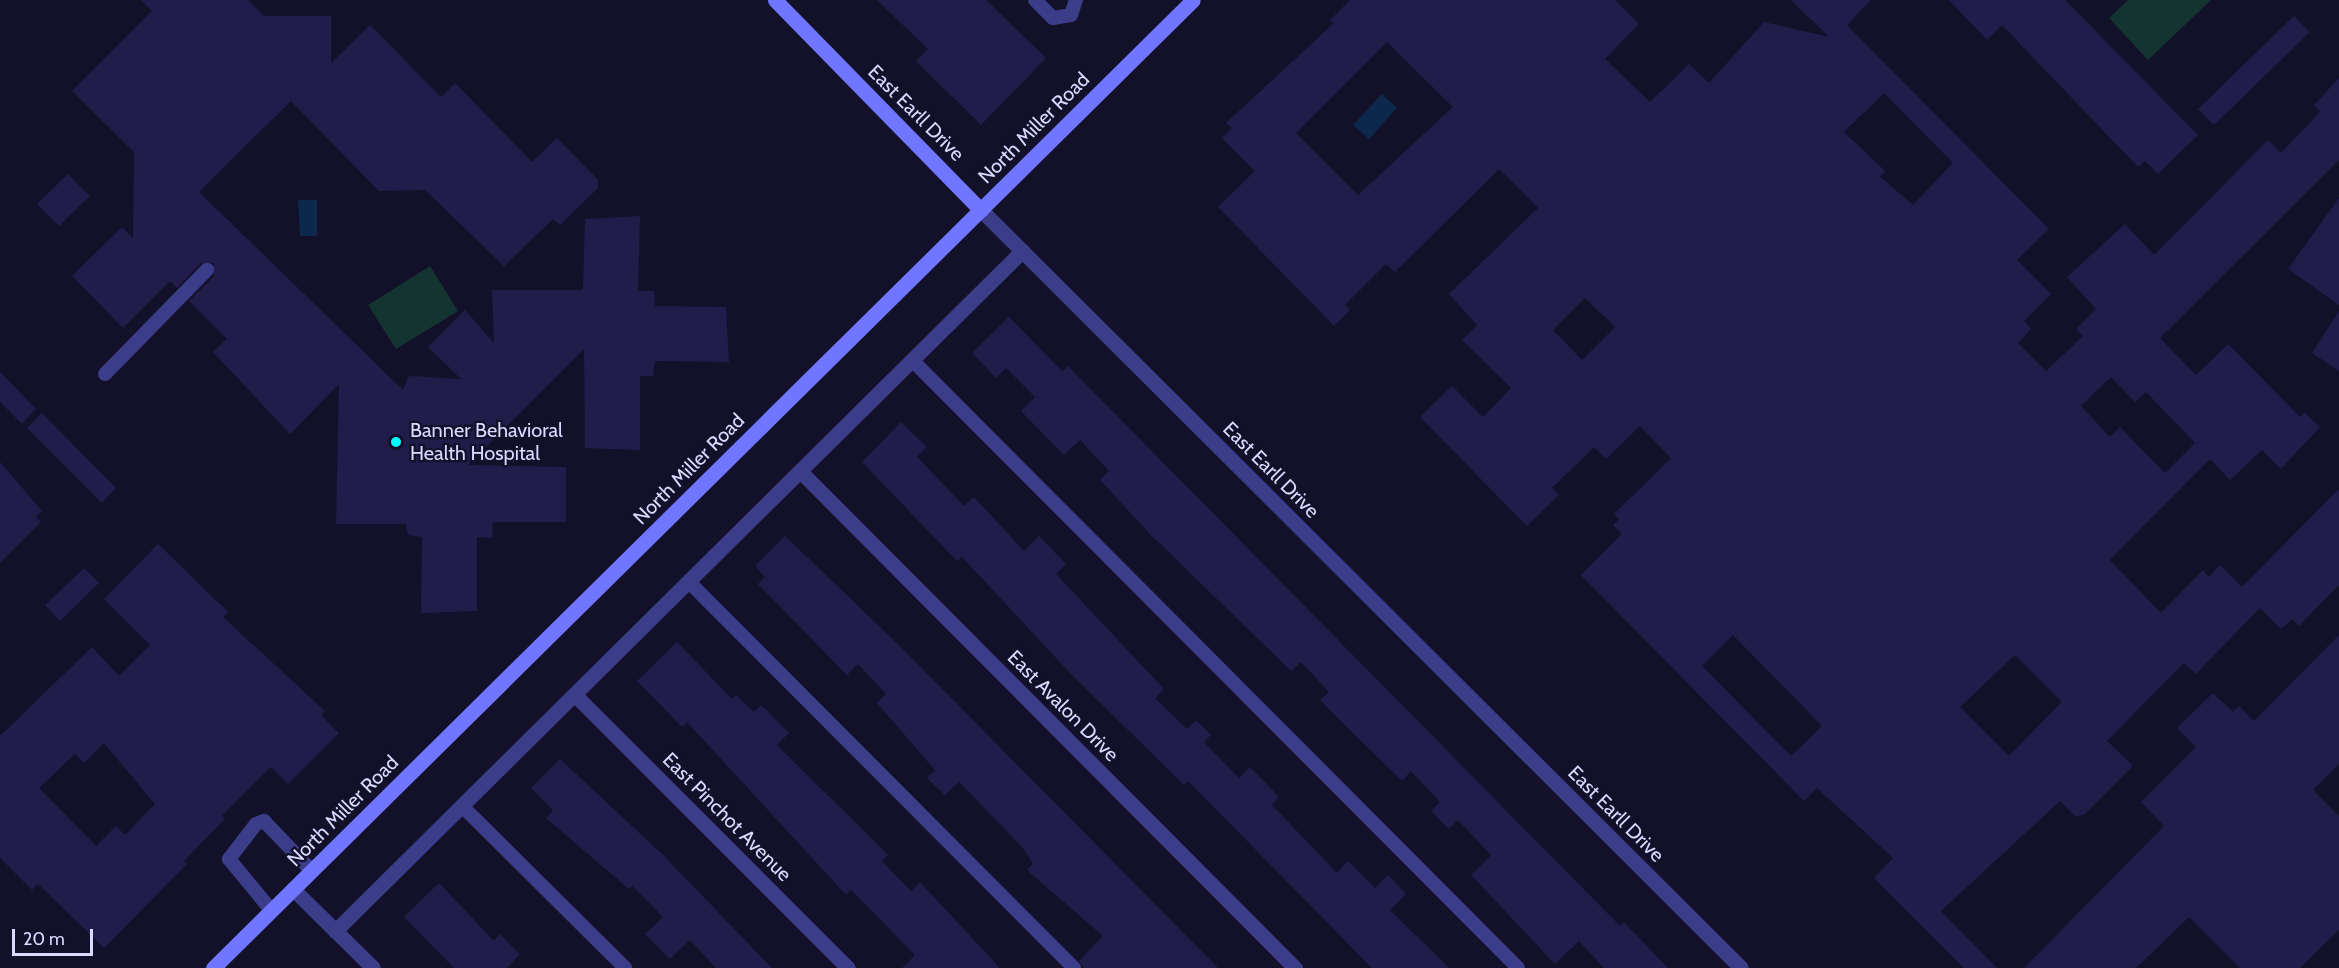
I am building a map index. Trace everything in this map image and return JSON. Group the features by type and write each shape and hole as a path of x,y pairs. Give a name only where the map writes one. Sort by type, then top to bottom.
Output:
{"street":[{"name":"East Earll Drive","path":"775,0 981,210 1741,968"},
{"name":"North Miller Road","path":"213,968 1194,0"},
{"path":"335,931 802,473 1022,251"},
{"name":"East Avalon Drive","path":"802,473 1295,968"},
{"name":"East Pinchot Avenue","path":"575,695 848,968"},
{"path":"293,889 374,968"}],"lane":[{"path":"1035,0 1053,18 1071,15 1076,0"},
{"path":"105,374 207,270"},
{"path":"913,361 1518,968"},
{"path":"690,583 1074,968"},
{"path":"462,806 625,968"},
{"path":"271,910 229,859 232,849 264,821 312,871"}],"green space":[{"path":"2128,0 2211,0 2148,60 2109,18"},
{"path":"430,266 458,311 396,349 368,305"}],"water":[{"path":"1382,94 1397,108 1369,139 1353,125"},
{"path":"298,200 317,200 317,236 300,236"}],"building":[{"path":"141,0 248,0 264,16 331,16 331,63 370,25 441,97 455,83 532,162 557,138 598,180 598,188 560,225 553,219 504,266 425,190 379,191 291,101 199,192 403,390 409,376 461,379 428,347 465,310 494,343 492,290 583,290 585,219 640,216 638,291 654,291 655,306 726,307 729,362 655,361 653,376 640,376 640,450 585,448 584,349 468,465 566,467 566,522 493,522 492,538 477,537 477,611 421,613 422,537 408,535 406,524 336,524 339,384 290,434 213,352 227,339 189,301 214,276 213,263 201,263 177,288 170,281 123,328 72,276 122,227 133,239 134,152 72,91 152,11"},
{"path":"877,0 986,0 1046,58 981,125 916,61 928,49"},
{"path":"1350,0 1615,0 1639,24 1605,59 1650,102 1689,64 1709,83 1764,22 1829,37 1791,0 1871,0 1847,25 2049,229 2017,260 2051,294 2024,321 2031,329 2018,343 2046,371 2083,336 2076,329 2096,309 2067,277 2125,224 2154,255 2268,140 2281,153 2320,112 2314,105 2339,78 2339,160 2160,338 2196,375 2228,344 2300,417 2304,412 2320,427 2281,469 2262,450 2230,480 2210,459 2110,560 2161,613 2203,570 2209,577 2220,565 2242,587 2339,489 2339,585 2299,626 2292,619 2281,629 2260,608 2196,674 2184,663 2107,741 2133,766 2085,814 2076,817 2060,801 1941,911 1997,968 1964,968 1874,878 1893,858 1817,788 1804,801 1581,575 1622,534 1613,525 1619,519 1614,514 1671,458 1640,426 1606,459 1594,447 1552,488 1559,495 1527,526 1420,417 1452,386 1483,417 1511,388 1462,340 1477,325 1449,294 1538,208 1499,169 1395,272 1386,264 1345,305 1350,310 1334,326 1218,207 1255,171 1222,138 1232,128 1226,123 1334,23 1330,20","holes":["1387,42 1453,107 1358,195 1296,133","1884,93 1953,163 1913,205 1880,177 1885,171 1844,132","1585,298 1615,327 1582,360 1553,330","2111,377 2135,402 2146,392 2195,443 2165,473 2120,427 2110,437 2081,406","1733,635 1822,726 1791,756 1702,666","2015,655 2062,702 2009,756 1960,707"]},
{"path":"1949,0 2065,0 2198,135 2158,174 2145,161 2138,167 2002,25 1987,40"},
{"path":"2294,16 2310,32 2214,125 2198,109"},
{"path":"68,174 90,196 59,226 37,204"},
{"path":"2339,198 2339,305 2288,269"},
{"path":"2339,311 2339,371 2312,353"},
{"path":"1009,317 1062,371 1068,366 1620,926 1624,922 1668,968 1604,968 1579,941 1555,964 1471,875 1491,855 1458,820 1449,829 1431,811 1440,802 1411,771 1402,781 1320,700 1329,692 1301,662 1291,671 1150,534 1100,480 1109,471 1080,440 1064,455 1021,411 1035,397 1006,368 996,378 972,353"},
{"path":"0,372 36,409 22,424 0,402"},
{"path":"42,413 116,488 102,503 27,428"},
{"path":"901,422 927,447 917,457 964,506 974,497 1024,551 1039,536 1066,564 1056,574 1164,689 1155,698 1187,729 1196,720 1211,735 1204,742 1239,778 1250,767 1279,797 1272,805 1337,873 1348,861 1375,888 1388,875 1406,894 1390,910 1449,968 1372,968 1188,781 1184,785 1071,674 962,557 957,561 862,462"},
{"path":"0,462 42,511 36,516 41,522 0,563"},
{"path":"785,536 901,647 1218,968 1083,968 1079,961 1103,936 1027,870 1033,864 1024,849 959,782 945,795 927,778 935,770 877,703 886,694 858,664 847,675 758,584 765,577 755,566"},
{"path":"158,544 228,612 223,617 325,711 321,715 339,733 288,784 271,767 222,816 225,819 184,861 187,864 104,948 38,884 32,890 0,858 0,736 92,647 119,676 150,645 104,599","holes":["104,743 155,804 125,835 116,826 96,846 39,788 75,754 84,763"]},
{"path":"84,568 99,583 60,621 45,605"},
{"path":"2339,635 2339,764 2313,790 2339,816 2339,930 2300,968 2240,968 2189,917 2136,968 2024,968 2164,826 2141,802 2196,747 2177,728 2213,693 2233,712 2239,706 2254,721"},
{"path":"677,642 732,699 736,695 754,712 761,705 789,733 777,745 888,855 882,861 911,891 920,882 1000,968 902,968 915,955 851,890 846,895 687,722 682,727 637,681"},
{"path":"560,759 663,855 772,968 716,968 690,940 670,959 645,934 663,917 632,886 629,889 546,818 553,810 531,788"},
{"path":"439,883 494,941 500,934 520,954 507,968 454,968 404,917"}],"place":[{"name":"Banner Behavioral Health Hospital","path":"396,442"}]}
